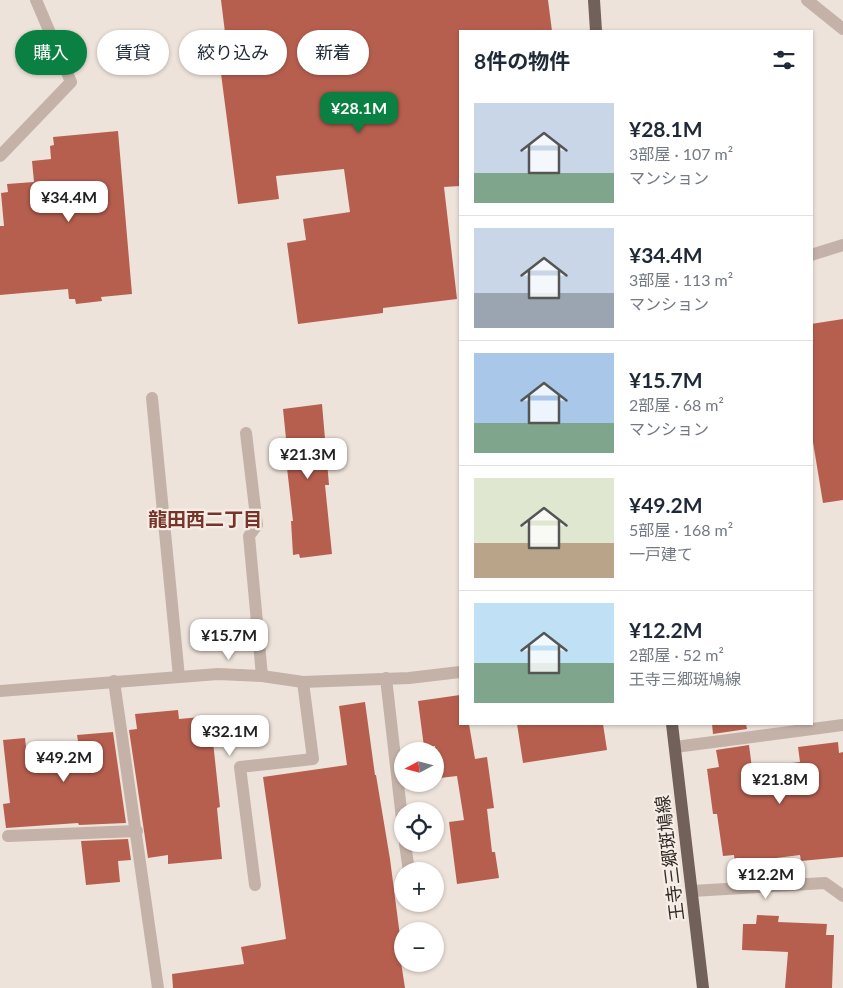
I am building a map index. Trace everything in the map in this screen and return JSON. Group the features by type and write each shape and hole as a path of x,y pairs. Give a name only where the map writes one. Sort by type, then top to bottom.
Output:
{"main road":[{"path":"594,0 596,30"},
{"name":"王寺三郷斑鳩線","path":"672,725 703,988"}],"street":[{"path":"0,156 71,82 36,0"},
{"path":"807,0 843,29"},
{"path":"813,255 843,246"},
{"path":"152,398 179,677"},
{"path":"246,433 257,525 250,536 262,676"},
{"path":"0,691 218,674 262,676 303,682 459,672"},
{"path":"386,678 400,802"},
{"path":"114,682 137,831 158,988"},
{"path":"255,885 240,767 313,759 303,682"},
{"path":"675,747 843,725"},
{"path":"8,836 137,831"},
{"path":"692,892 825,883 843,896"}],"building":[{"path":"221,0 548,0 552,30 459,30 459,186 444,187 457,299 383,308 383,313 298,324 287,243 306,240 303,219 350,212 344,169 276,176 279,199 238,204 221,75 287,75 287,30 225,30"},
{"path":"118,131 132,294 101,297 102,301 76,304 75,299 69,299 68,289 0,295 0,226 4,226 1,193 8,192 7,184 34,182 32,161 51,159 50,146 54,145 53,137"},
{"path":"843,319 843,500 823,503 813,442 813,324"},
{"path":"322,404 329,485 325,485 332,554 300,558 299,554 293,555 291,521 293,521 283,409"},
{"path":"459,695 459,725 469,725 475,759 487,757 494,808 487,809 492,852 495,852 499,878 457,884 449,822 464,820 457,776 444,778 444,742 423,742 418,701"},
{"path":"365,702 375,775 390,859 394,890 394,912 397,912 398,922 394,922 394,972 403,972 405,988 173,988 172,974 244,964 241,947 286,939 263,777 347,765 339,706"},
{"path":"178,710 179,719 201,717 202,724 211,723 220,807 217,808 222,859 168,864 168,855 148,858 129,730 137,729 135,714"},
{"path":"517,725 603,725 607,750 523,763"},
{"path":"712,725 746,725 747,729 713,734"},
{"path":"113,732 126,823 79,825 78,823 6,828 3,804 10,803 3,740 25,738 26,747 78,741 77,735"},
{"path":"838,742 839,753 843,752 843,857 801,861 800,855 735,863 734,855 723,856 717,814 713,814 707,769 719,767 716,750 749,745 752,768 800,762 798,747"},
{"path":"128,839 131,860 118,861 120,882 86,885 81,841"},
{"path":"757,915 779,916 778,922 827,924 826,935 834,935 832,988 785,988 788,952 742,950 743,924 756,924"}],"district":[{"name":"龍田西二丁目","path":"205,519"}]}
